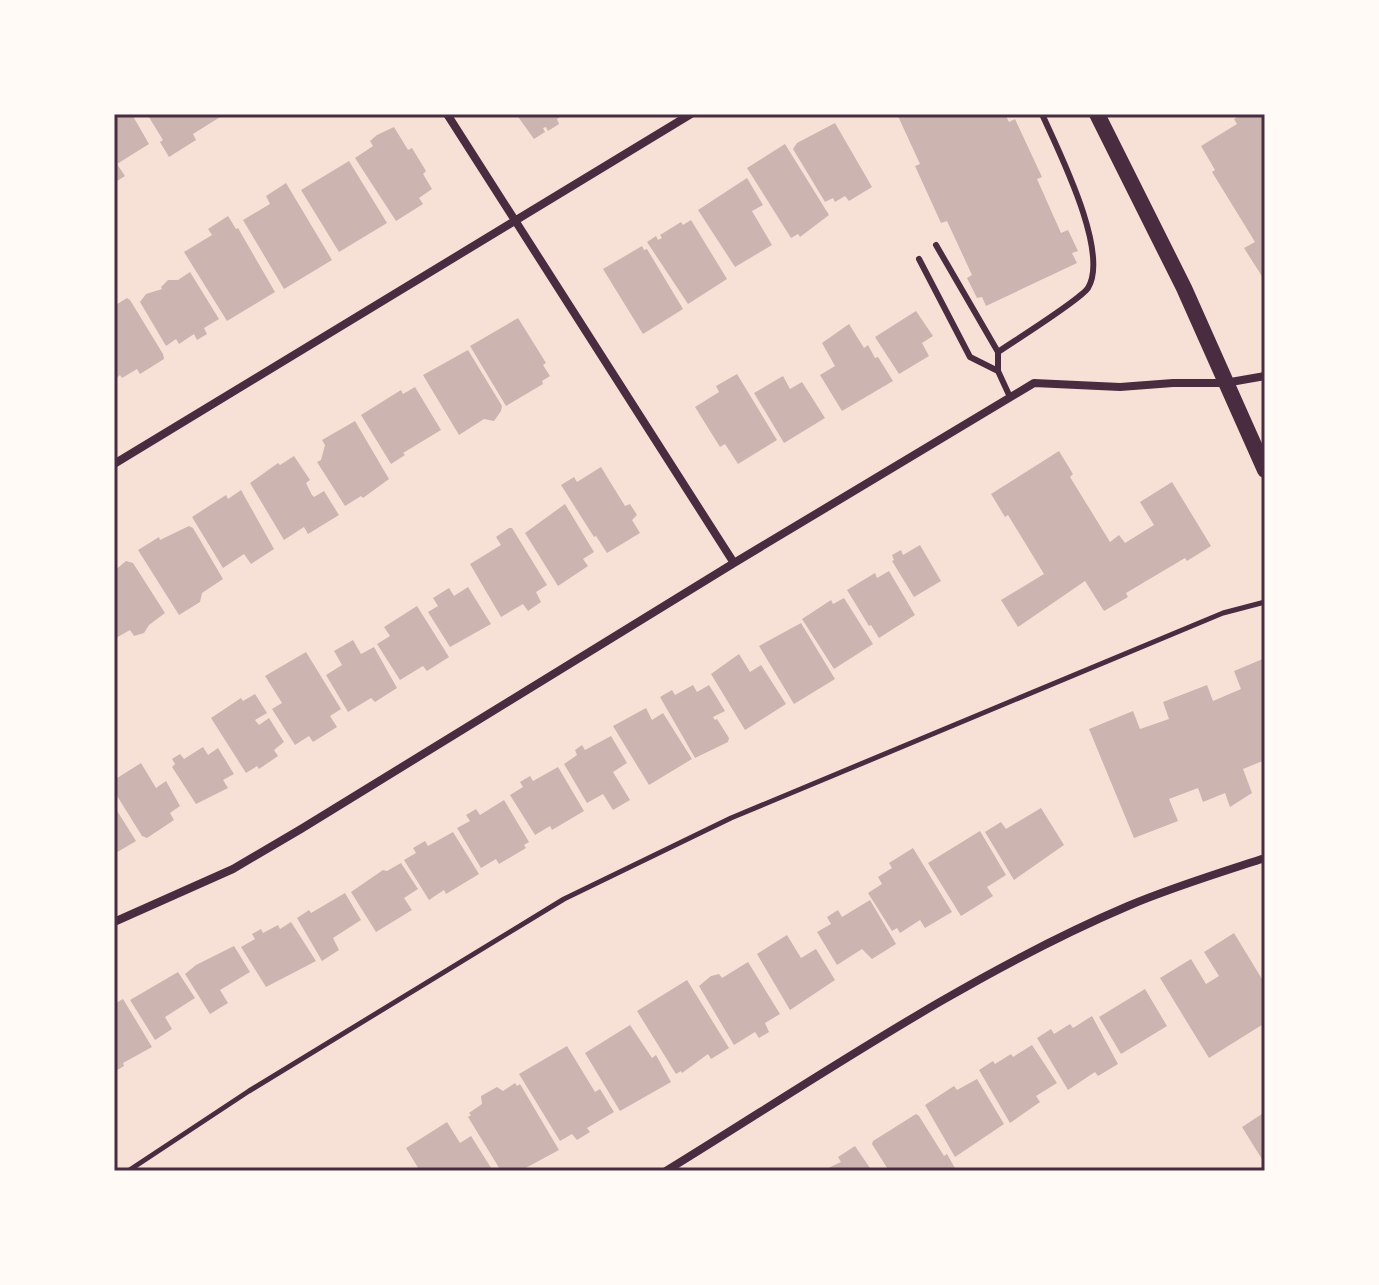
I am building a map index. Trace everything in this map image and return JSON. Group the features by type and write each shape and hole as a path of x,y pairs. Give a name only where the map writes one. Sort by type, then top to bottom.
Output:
{"main road":[{"path":"1097,114 1184,288 1265,470"}],"street":[{"path":"447,114 734,563"},
{"path":"114,464 691,114"},
{"path":"114,922 233,869 1034,383 1120,387 1225,383 1265,376"},
{"path":"666,1171 914,1019 1030,953 1127,906 1265,858"}],"lane":[{"path":"998,352 1087,289 1094,267 1092,236 1042,114"},
{"path":"936,245 998,352 998,371 1010,397"},
{"path":"919,259 970,357 998,371"}],"path":[{"path":"128,1171 249,1091 564,899 746,811 1223,613 1265,602"}],"building":[{"path":"114,114 136,114 134,118 149,144 117,164 125,176 114,183"},
{"path":"147,114 225,114 193,134 196,140 169,157 160,142 163,140"},
{"path":"516,114 558,114 559,124 548,131 546,127 543,128 545,132 534,139"},
{"path":"897,114 1005,114 1009,122 1015,119 1042,177 1037,179 1061,233 1068,230 1078,251 1072,253 1077,263 986,306 982,297 977,298 967,278 972,275 947,221 941,223 915,166 920,164"},
{"path":"1242,114 1265,114 1265,281 1244,248 1255,242 1212,172 1215,170 1201,146 1237,124 1234,119"},
{"path":"835,123 872,187 849,201 845,196 835,202 833,198 825,202 793,149 797,143"},
{"path":"394,127 408,150 412,148 426,171 423,174 432,189 419,198 423,204 396,221 355,158 373,146 370,141 377,135"},
{"path":"785,144 829,215 800,237 798,234 791,238 747,168"},
{"path":"349,161 387,223 339,252 301,190"},
{"path":"747,178 763,205 752,211 772,245 735,267 698,210"},
{"path":"286,183 332,260 284,289 243,220 270,204 266,196"},
{"path":"228,216 275,292 227,321 184,252 212,235 208,229"},
{"path":"691,220 727,279 688,304 647,242 656,236 658,240 662,238 660,235 681,222 683,225"},
{"path":"642,246 644,250 647,249 683,309 643,334 603,269"},
{"path":"190,272 219,319 204,328 207,334 197,340 194,334 179,344 176,339 166,346 140,302 146,294 162,289 168,280 178,280"},
{"path":"127,298 164,359 140,374 137,369 114,380 114,306"},
{"path":"916,311 933,336 922,343 929,356 899,374 875,337"},
{"path":"518,318 546,363 543,365 550,376 542,381 543,384 506,406 470,346"},
{"path":"849,324 864,348 868,345 875,358 878,357 893,381 842,411 820,375 835,366 822,343"},
{"path":"468,350 502,406 494,421 484,419 459,435 423,375"},
{"path":"737,374 777,440 738,464 725,444 720,447 695,407 719,392 716,386"},
{"path":"783,376 790,389 802,382 825,418 784,443 754,393"},
{"path":"415,387 441,430 391,464 361,415 401,390 403,394"},
{"path":"355,421 389,479 363,498 361,496 345,506 317,462 321,460 325,445 322,440"},
{"path":"1059,451 1073,474 1070,477 1110,542 1119,535 1125,543 1154,525 1140,502 1172,482 1211,546 1126,593 1128,597 1104,611 1085,581 1018,627 1001,600 1044,574 1008,515 1005,517 991,494"},
{"path":"294,456 310,480 306,483 312,495 314,497 324,491 339,515 308,534 304,527 284,540 250,483 278,463 280,465"},
{"path":"601,467 625,506 630,504 637,515 632,520 640,533 607,553 561,485 574,477 577,482"},
{"path":"241,490 274,549 251,564 244,554 223,568 192,517 226,495 228,499"},
{"path":"565,504 594,552 583,559 588,566 558,586 525,533"},
{"path":"189,526 223,579 202,593 200,602 179,615 138,550 159,537 160,540"},
{"path":"512,528 547,585 536,592 541,602 528,611 523,604 501,617 470,564 501,545 496,537"},
{"path":"920,545 941,581 914,597 892,561 892,555 901,550 903,555"},
{"path":"126,561 133,563 165,613 144,633 134,636 130,630 114,639 114,571"},
{"path":"889,571 915,615 879,638 847,590 875,573 877,578"},
{"path":"468,587 491,624 450,647 428,612 438,606 433,598 449,588 454,596"},
{"path":"844,598 873,644 834,669 802,619 831,600 833,604"},
{"path":"417,606 449,657 427,671 423,666 400,680 377,644 390,636 384,627"},
{"path":"801,623 835,679 794,704 759,646"},
{"path":"353,640 361,654 374,647 397,688 375,702 371,698 348,712 326,675 342,665 334,651"},
{"path":"306,652 341,709 330,716 337,727 313,742 309,736 295,745 272,709 282,703 265,676"},
{"path":"739,654 750,672 761,665 786,704 745,730 711,674"},
{"path":"1265,658 1265,760 1243,769 1252,793 1230,807 1225,793 1203,802 1198,788 1169,799 1178,821 1134,838 1089,729 1133,711 1140,729 1169,719 1163,702 1207,685 1213,701 1241,689 1234,671"},
{"path":"693,685 697,692 709,685 725,711 713,717 729,738 728,742 695,758 660,697 672,690 675,695"},
{"path":"255,694 267,713 255,720 259,725 269,718 284,742 274,750 278,756 259,769 257,766 246,773 211,718 241,698 243,701"},
{"path":"646,708 652,720 663,713 692,759 649,785 613,726"},
{"path":"611,736 627,763 613,772 630,800 613,810 603,794 587,803 564,764 577,755 575,750 582,745 585,750"},
{"path":"203,747 208,755 218,748 234,774 223,780 228,788 196,804 172,767 175,764 172,759 180,754 184,759"},
{"path":"141,763 156,788 166,781 180,806 170,813 174,820 147,838 142,836 114,791 114,780"},
{"path":"558,767 584,811 552,830 550,826 535,835 510,795 523,787 520,782 530,776 533,781"},
{"path":"504,800 529,842 524,845 526,848 499,864 496,859 481,868 457,828 470,821 466,815 476,809 480,815"},
{"path":"114,806 136,841 114,854"},
{"path":"1041,808 1064,845 1014,880 985,832 1001,822 1006,829"},
{"path":"980,831 1006,875 987,887 993,896 961,916 928,863"},
{"path":"453,832 479,874 446,894 444,890 429,900 404,860 416,853 413,848 425,841 428,846"},
{"path":"913,848 952,912 925,928 920,920 900,933 897,928 892,931 868,893 882,884 878,877 892,868 889,863"},
{"path":"401,863 418,889 404,898 412,910 376,932 351,892 383,870"},
{"path":"345,893 361,920 333,938 339,950 322,961 297,918"},
{"path":"870,900 896,944 872,959 862,949 837,965 817,932 831,924 827,917 838,910 842,917"},
{"path":"291,922 316,961 266,987 241,947 255,939 252,934 261,929 263,933 278,925 280,929"},
{"path":"1234,933 1265,984 1265,1023 1209,1058 1160,978 1191,959 1206,984 1219,976 1204,952"},
{"path":"787,935 801,958 816,949 835,980 790,1010 757,954"},
{"path":"234,946 250,972 220,990 228,1003 210,1014 185,974"},
{"path":"748,962 780,1014 765,1023 769,1032 759,1038 755,1032 734,1045 699,986 711,976 719,974 722,978"},
{"path":"178,972 195,998 165,1017 172,1029 155,1040 130,1000"},
{"path":"687,980 729,1048 711,1059 708,1054 676,1074 637,1011"},
{"path":"1145,989 1167,1026 1121,1054 1099,1017"},
{"path":"123,999 152,1047 123,1063 124,1066 114,1072 114,1004"},
{"path":"1092,1016 1118,1064 1098,1076 1095,1072 1068,1090 1037,1038 1051,1029 1054,1034 1070,1024 1073,1028"},
{"path":"630,1025 652,1058 656,1055 671,1082 620,1111 585,1053"},
{"path":"1032,1045 1057,1083 1036,1096 1040,1102 1010,1123 979,1070 1011,1054 1013,1057"},
{"path":"567,1046 595,1092 600,1089 614,1112 587,1128 590,1132 577,1140 572,1134 560,1141 519,1074"},
{"path":"977,1079 1004,1124 955,1157 925,1105 954,1086 957,1090"},
{"path":"515,1083 517,1086 520,1084 559,1150 520,1171 501,1171 468,1117 482,1104 481,1096 497,1087 503,1091"},
{"path":"1265,1112 1265,1164 1242,1127"},
{"path":"916,1114 956,1170 889,1171 873,1141"},
{"path":"447,1122 460,1143 471,1136 493,1171 420,1171 406,1148"},
{"path":"855,1146 872,1171 822,1171 841,1162 838,1157"}]}
